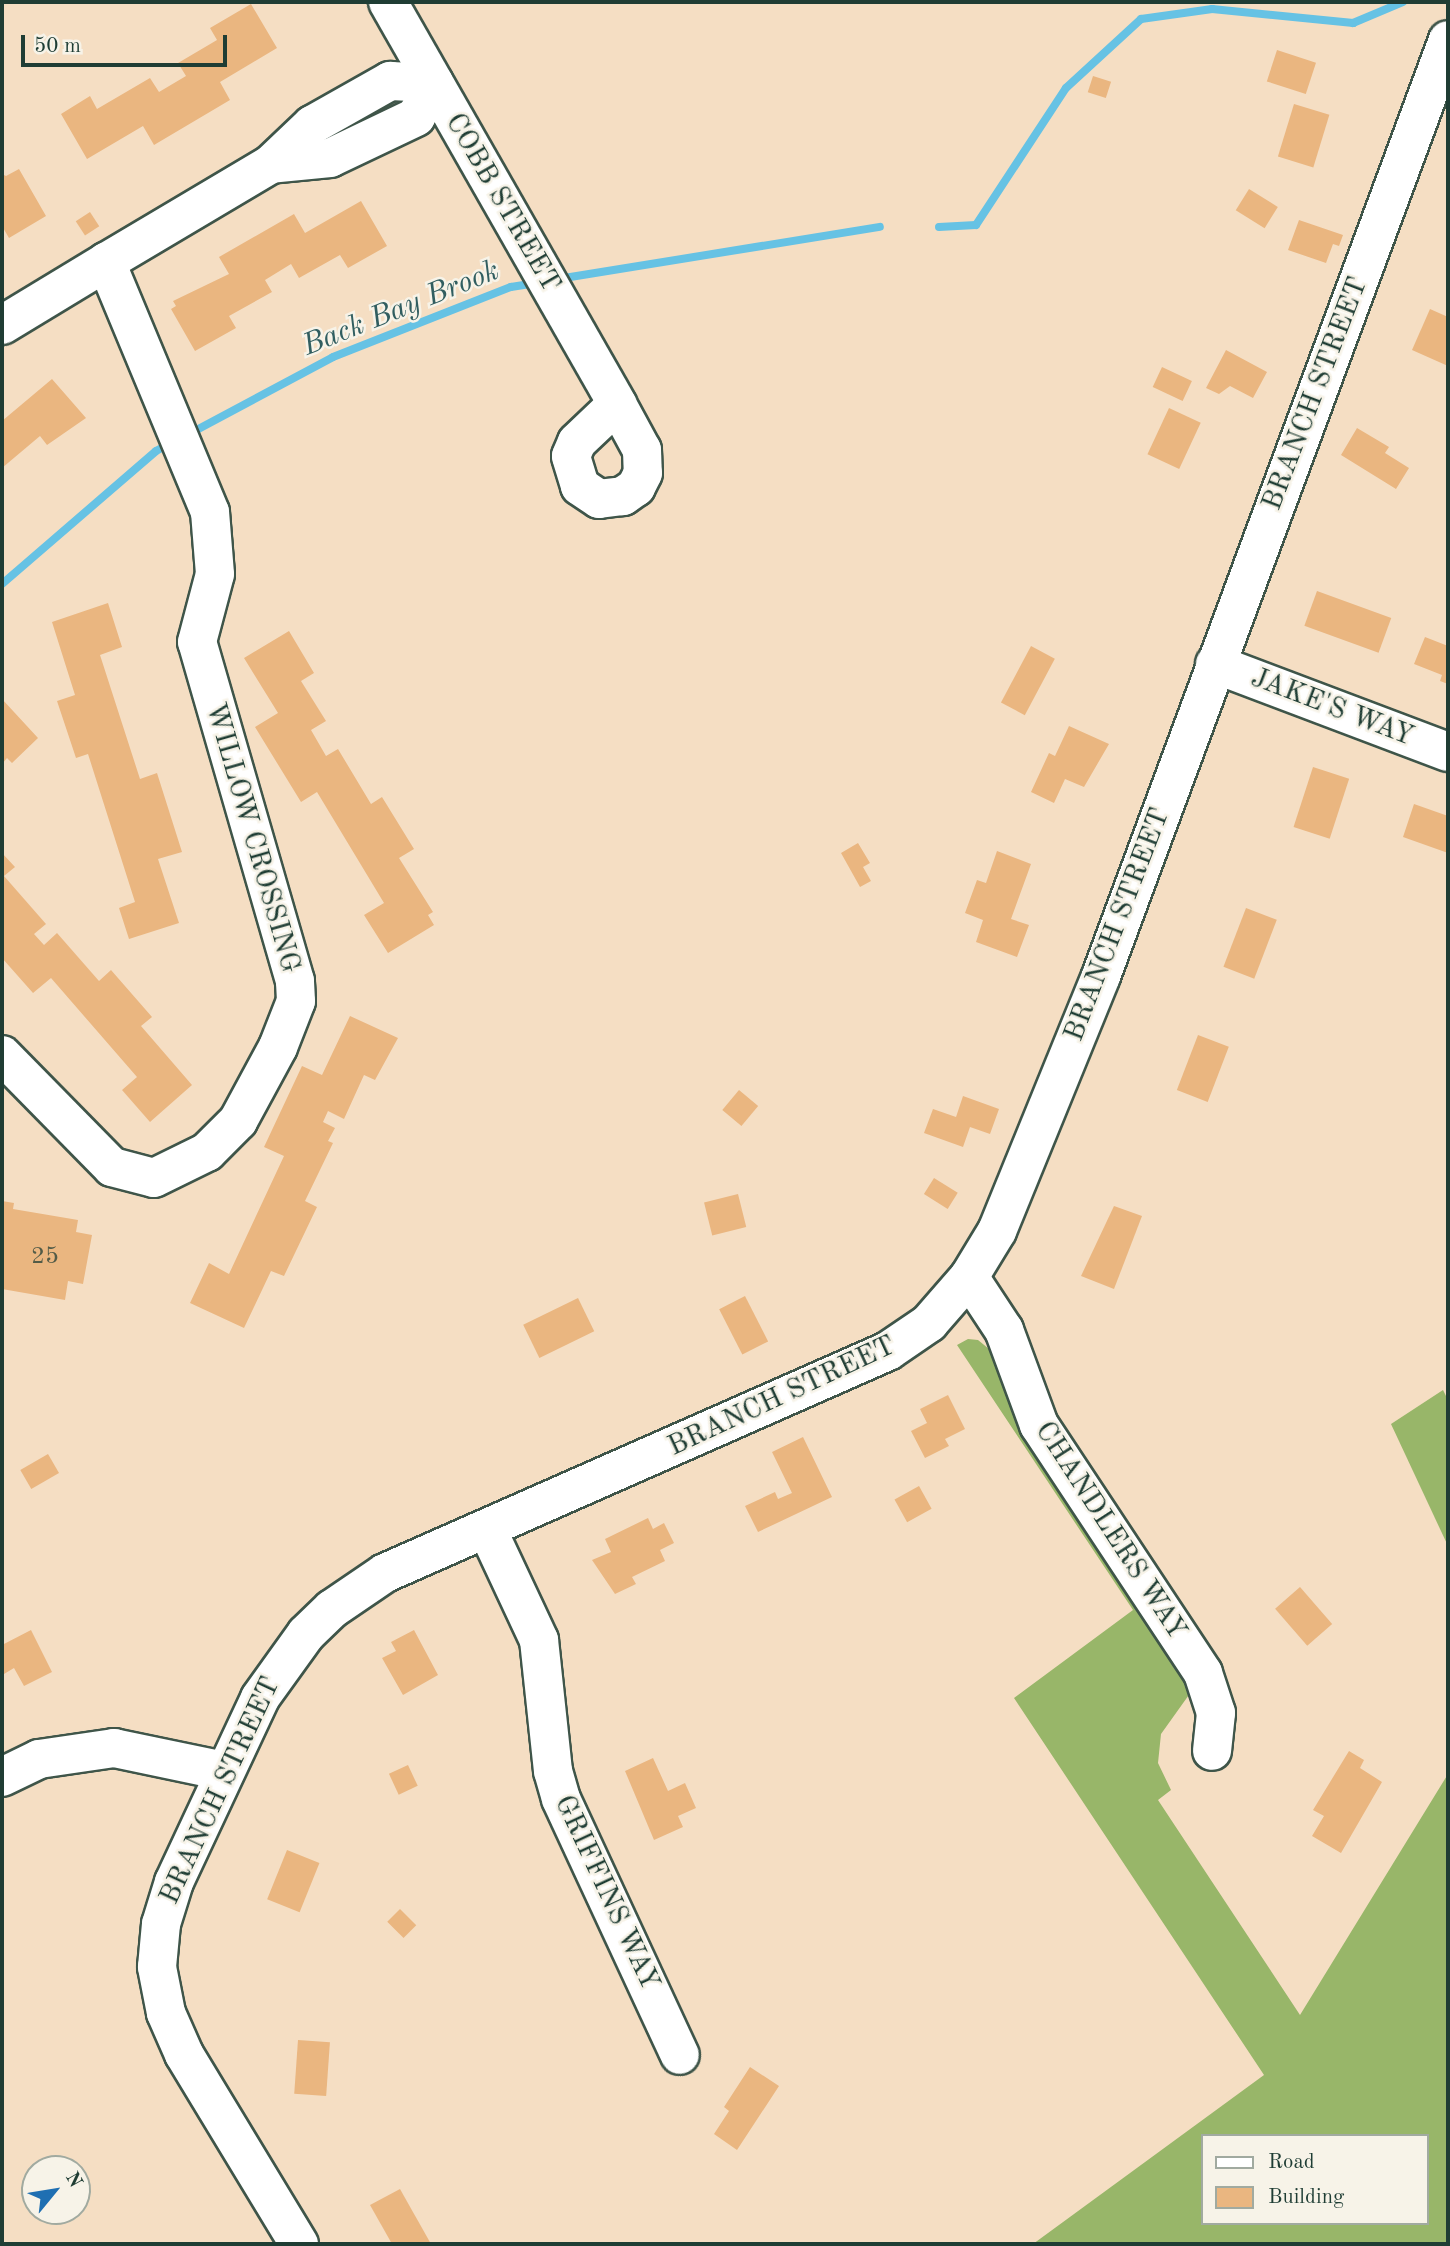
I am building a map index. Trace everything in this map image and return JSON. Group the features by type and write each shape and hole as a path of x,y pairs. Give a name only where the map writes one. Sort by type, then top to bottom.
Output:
{"street":[{"name":"COBB STREET","path":"388,2 617,404"},
{"name":"BRANCH STREET","path":"299,2244 184,2054 166,2013 158,1979 157,1954 165,1909 224,1771 279,1666 332,1609 385,1573 888,1351 929,1323 969,1277 997,1231 1096,989 1448,40"},
{"path":"2,325 271,164 312,125 390,81 434,83"},
{"name":"WILLOW CROSSING","path":"2,1055 112,1167 154,1178 208,1152 238,1121 278,1047 296,1002 295,981 197,642 215,574 209,512 106,262"},
{"name":"JAKE'S WAY","path":"1215,664 1448,752"},
{"name":"CHANDLERS WAY","path":"969,1277 1004,1330 1039,1425 1203,1673 1216,1713 1212,1751"},
{"name":"GRIFFINS WAY","path":"487,1529 538,1640 553,1771 561,1799 680,2055"},
{"path":"2,1777 39,1759 114,1748 224,1771"}],"green space":[{"path":"968,1339 978,1340 989,1349 1011,1409 1161,1636 1191,1692 1161,1734 1158,1763 1171,1790 1158,1800 1300,2015 1448,1774 1448,2244 1033,2244 1264,2075 1014,1698 1133,1610 957,1345"},
{"path":"1443,1390 1448,1400 1448,1546 1391,1424"}],"building":[{"path":"251,4 277,48 220,82 230,100 154,145 143,126 87,159 61,114 90,96 97,109 150,78 159,92 186,76 178,63 217,40 210,28"},
{"path":"1277,50 1316,63 1306,94 1267,81"},
{"path":"1093,76 1111,82 1106,98 1088,92"},
{"path":"1294,104 1329,115 1313,167 1278,157"},
{"path":"19,169 46,216 9,238 2,226 2,174 6,176"},
{"path":"1249,189 1278,207 1265,228 1236,210"},
{"path":"361,201 387,246 348,268 340,255 299,278 291,264 265,280 272,292 229,316 236,328 195,351 171,309 176,306 173,301 229,274 219,257 294,214 305,233"},
{"path":"90,212 99,226 85,236 76,221"},
{"path":"1299,220 1343,235 1339,246 1333,244 1326,263 1288,250"},
{"path":"1430,309 1448,317 1448,366 1412,350"},
{"path":"1226,350 1267,372 1253,398 1230,386 1219,394 1206,388"},
{"path":"1162,367 1192,381 1183,401 1153,387"},
{"path":"52,379 86,418 47,445 40,436 2,468 2,421"},
{"path":"1169,408 1201,423 1179,469 1147,454"},
{"path":"1357,428 1389,447 1385,453 1409,468 1396,489 1341,455"},
{"path":"1317,591 1391,618 1379,653 1304,626"},
{"path":"108,603 122,647 100,655 140,779 157,773 182,852 158,859 179,923 129,939 119,908 135,902 88,754 76,758 57,701 75,695 52,622"},
{"path":"289,631 314,673 301,681 326,721 311,730 326,756 338,749 371,804 382,797 414,849 399,858 433,912 428,915 434,925 388,953 364,915 384,903 317,792 301,802 255,727 278,713 244,658"},
{"path":"1425,637 1448,646 1448,684 1440,681 1442,675 1414,664"},
{"path":"1031,646 1055,659 1025,715 1001,703"},
{"path":"2,699 38,738 12,763 7,758 2,764"},
{"path":"1069,726 1109,744 1084,787 1065,779 1054,803 1031,792 1049,753 1055,756"},
{"path":"1313,767 1349,779 1330,839 1294,827"},
{"path":"1414,804 1448,816 1448,853 1403,837"},
{"path":"858,843 870,863 863,867 871,881 860,887 841,853"},
{"path":"997,851 1031,864 1011,919 1029,925 1017,957 976,942 983,920 965,913 977,880 986,883"},
{"path":"2,853 15,867 4,876 46,924 34,934 44,945 57,933 99,981 111,970 152,1017 141,1026 192,1085 150,1122 122,1090 137,1077 51,978 33,993 2,958"},
{"path":"1246,908 1277,920 1254,979 1223,967"},
{"path":"350,1016 398,1038 375,1080 364,1075 344,1119 328,1111 323,1122 335,1128 328,1141 333,1143 305,1201 317,1207 284,1276 271,1271 244,1328 190,1303 209,1263 229,1274 284,1156 264,1147 302,1066 322,1075"},
{"path":"1198,1035 1229,1047 1208,1102 1177,1090"},
{"path":"739,1090 758,1106 741,1126 722,1110"},
{"path":"963,1096 999,1109 990,1134 970,1127 963,1147 924,1133 933,1109 956,1117"},
{"path":"934,1178 958,1193 948,1209 924,1194"},
{"path":"738,1194 746,1227 712,1235 704,1202"},
{"path":"2,1201 14,1203 13,1209 78,1220 76,1232 92,1235 83,1284 68,1281 65,1300 2,1289"},
{"path":"1114,1206 1142,1216 1114,1289 1081,1276"},
{"path":"745,1296 768,1341 742,1355 719,1309"},
{"path":"578,1298 594,1331 539,1358 523,1325"},
{"path":"948,1395 965,1429 945,1439 949,1446 925,1458 911,1431 927,1423 920,1409"},
{"path":"803,1437 832,1497 758,1532 745,1506 775,1492 778,1499 792,1493 772,1452"},
{"path":"48,1454 59,1473 31,1489 20,1470"},
{"path":"919,1486 932,1509 907,1522 895,1500"},
{"path":"648,1518 653,1529 664,1523 674,1543 660,1550 665,1561 632,1577 636,1584 615,1594 592,1560 611,1552 605,1539"},
{"path":"1300,1587 1332,1624 1307,1646 1275,1609"},
{"path":"31,1630 52,1672 24,1686 14,1668 4,1674 2,1645"},
{"path":"414,1630 438,1675 403,1695 382,1658 396,1651 391,1642"},
{"path":"1349,1751 1364,1760 1360,1768 1382,1782 1341,1853 1312,1836 1324,1816 1313,1810"},
{"path":"653,1758 668,1791 685,1783 696,1808 678,1816 683,1827 654,1840 625,1771"},
{"path":"408,1765 418,1786 399,1795 389,1774"},
{"path":"287,1850 319,1863 300,1912 267,1899"},
{"path":"400,1909 416,1925 404,1938 387,1922"},
{"path":"298,2040 330,2042 326,2096 294,2094"},
{"path":"750,2067 779,2086 737,2150 714,2134 729,2111 724,2107"},
{"path":"400,2189 431,2244 392,2244 370,2205"}],"waterway":[{"name":"Back Bay Brook","path":"939,227 976,225 1066,88 1141,19 1212,9 1353,23 1403,2"},
{"name":"Back Bay Brook","path":"558,279 880,227"},
{"name":"Back Bay Brook","path":"189,434 333,357 511,287 535,283"},
{"name":"Back Bay Brook","path":"2,584 156,451 171,443"}]}
